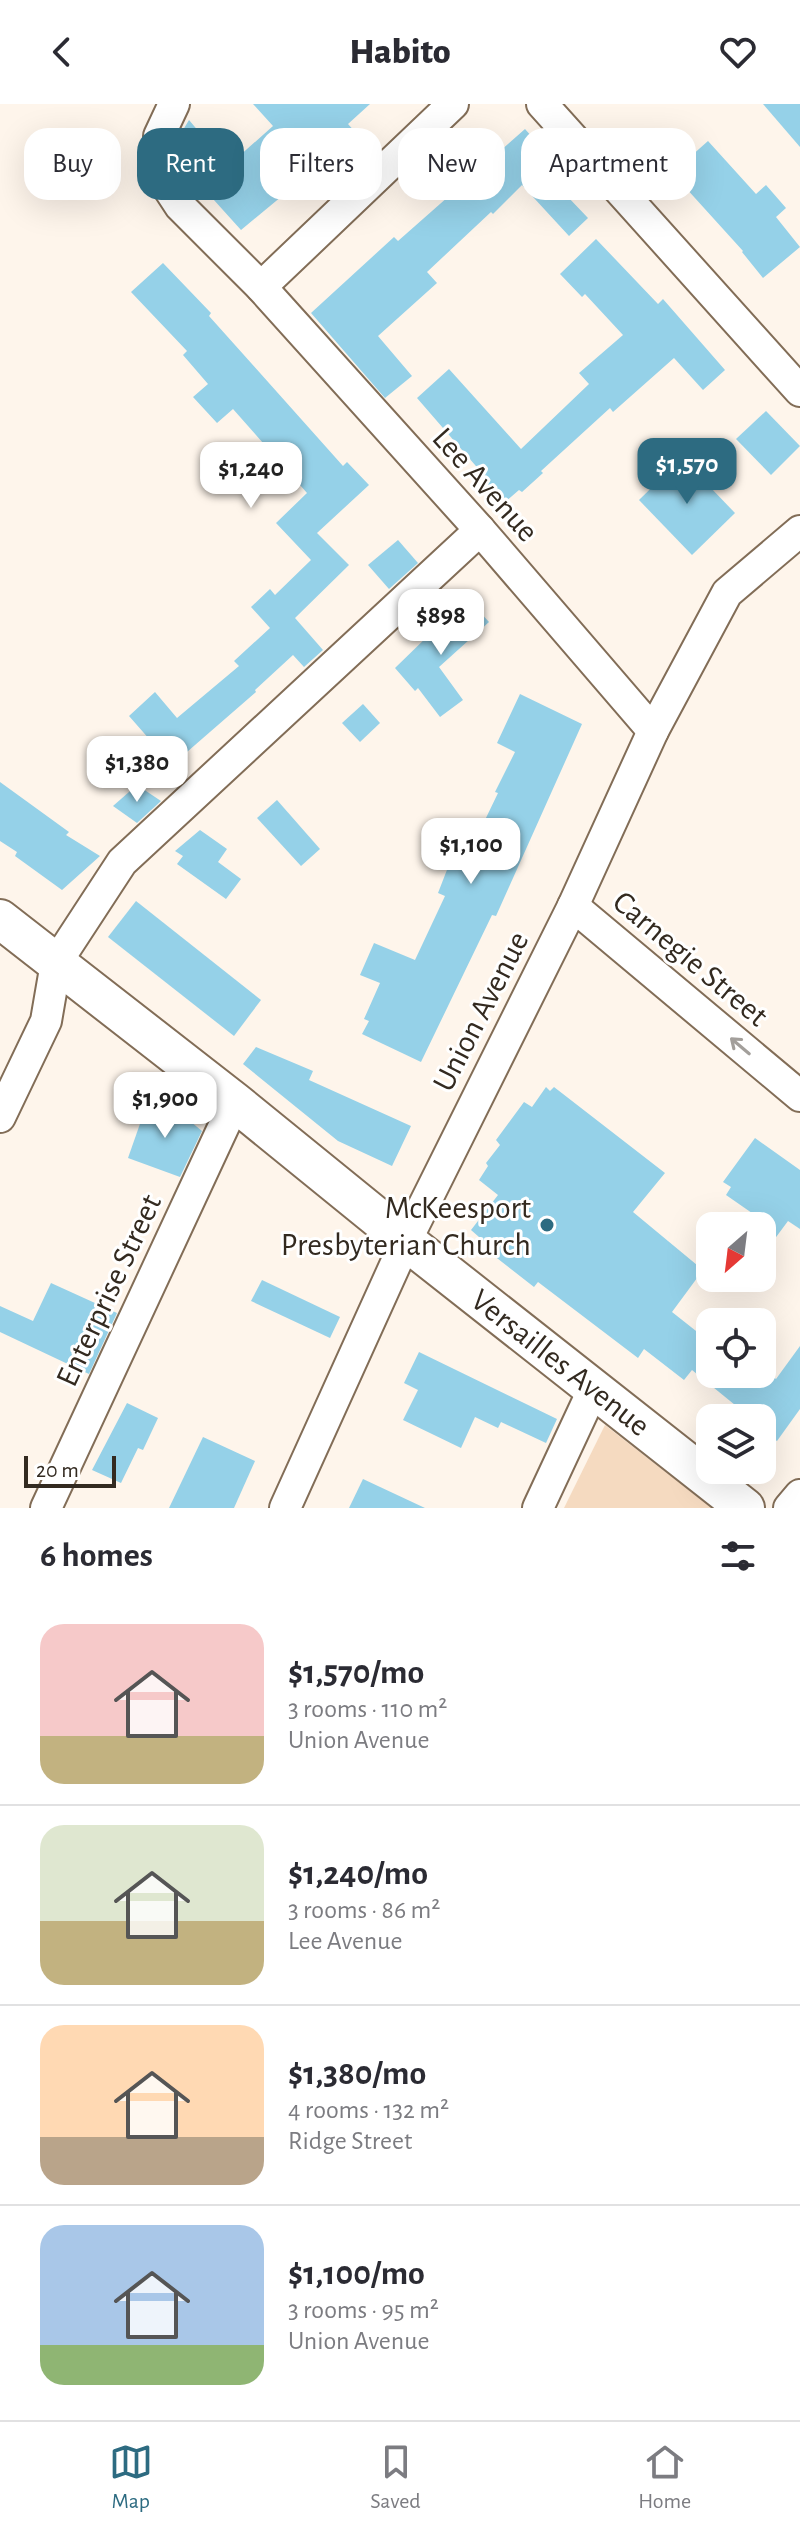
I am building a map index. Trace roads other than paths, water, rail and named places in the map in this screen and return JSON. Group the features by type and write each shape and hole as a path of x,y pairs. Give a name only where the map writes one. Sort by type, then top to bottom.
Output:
{"street":[{"name":"Lee Avenue","path":"174,104 159,136 159,174 180,206 261,287 480,530 653,731"},
{"path":"261,287 453,104"},
{"path":"542,104 800,391"},
{"path":"0,1117 46,1021 56,963 122,862 480,530"},
{"name":"Union Avenue","path":"285,1508 406,1241 573,906 653,731 727,593 800,531"},
{"name":"Carnegie Street","path":"573,906 800,1096"},
{"name":"Versailles Avenue","path":"0,919 745,1508"},
{"name":"Enterprise Street","path":"46,1508 235,1102"},
{"path":"538,1508 594,1388"},
{"path":"789,1508 800,1495"}],"place":[{"name":"McKeesport Presbyterian Church","path":"547,1225"}]}
